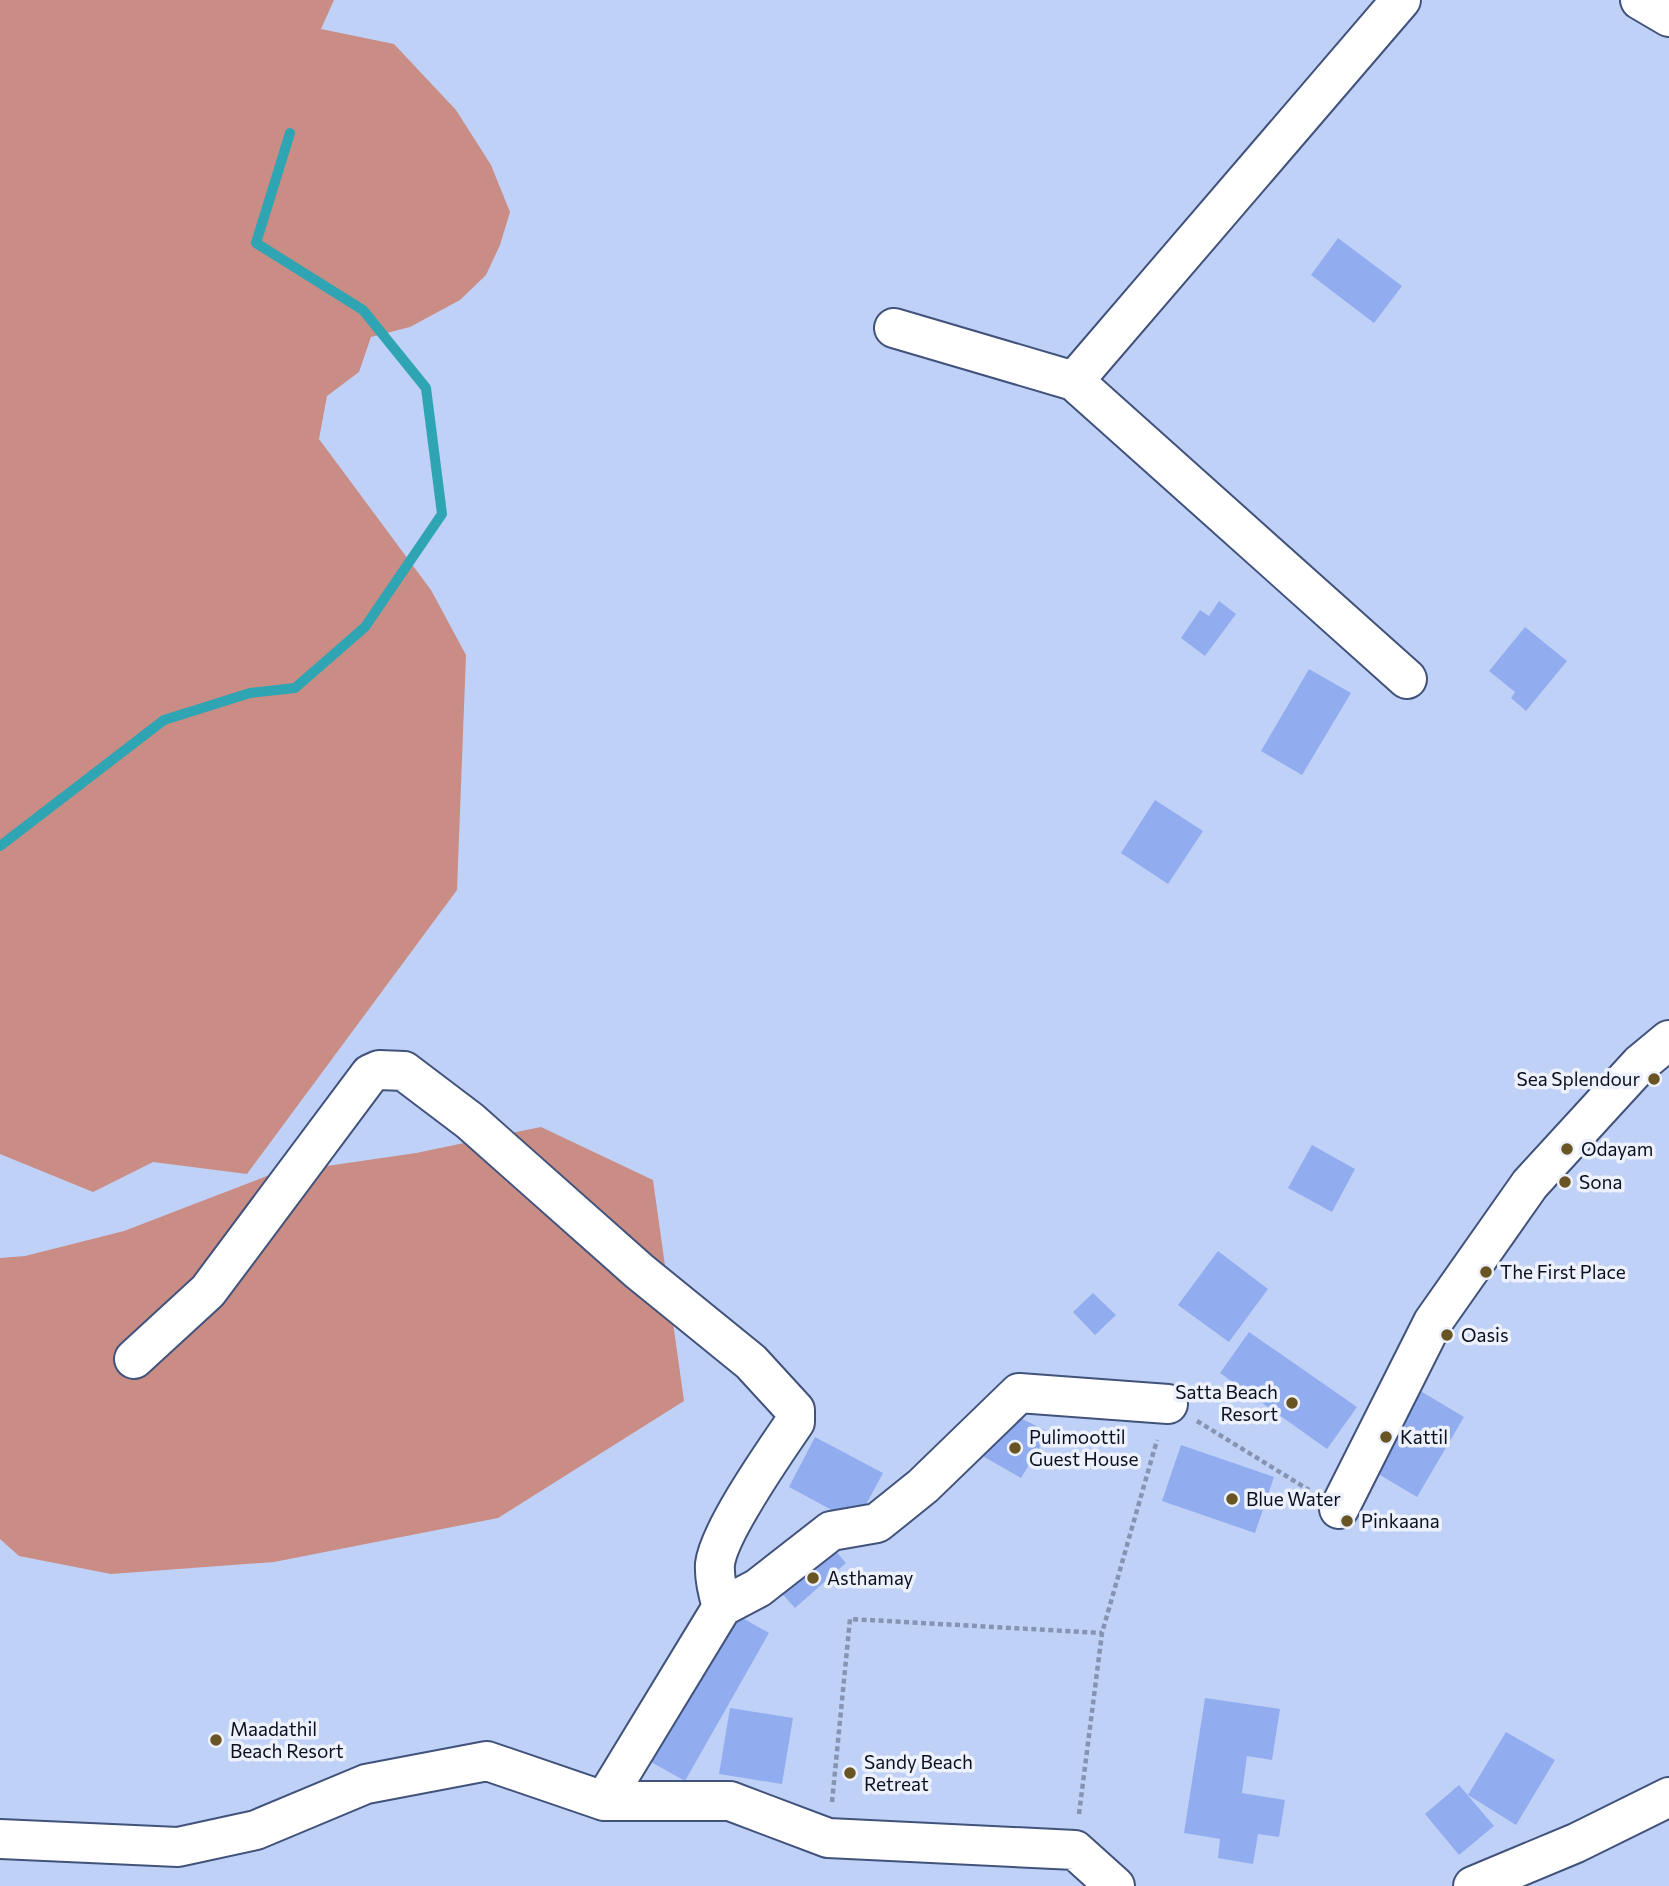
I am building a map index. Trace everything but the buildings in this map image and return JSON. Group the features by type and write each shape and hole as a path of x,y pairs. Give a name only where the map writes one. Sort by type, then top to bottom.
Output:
{"street":[{"path":"1074,381 1401,0"},
{"path":"1640,0 1669,17"},
{"path":"894,328 1074,381 1407,679"},
{"path":"1339,1509 1433,1322 1522,1195 1640,1064 1669,1040"},
{"path":"134,1359 208,1291 370,1074 379,1070 404,1071 470,1121 639,1271 751,1362 795,1410 795,1422 726,1531 715,1563 716,1588 722,1607"},
{"path":"604,1801 722,1607 758,1588 831,1531 877,1523 923,1486 1019,1394 1168,1404"},
{"path":"0,1839 178,1847 256,1830 366,1784 488,1761 604,1801 730,1801 828,1838 1075,1850 1115,1886"},
{"path":"1473,1886 1576,1843 1669,1797"}],"path":[{"path":"1075,1850 1102,1633 1168,1404 1339,1509"},
{"path":"828,1838 850,1619 1102,1633"}],"shaded area":[{"path":"0,0 334,0 321,29 394,44 456,110 491,165 510,212 500,245 486,275 460,300 410,327 371,337 359,372 327,396 319,439 431,590 466,655 457,890 247,1174 153,1162 93,1192 0,1154"},
{"path":"541,1127 653,1180 684,1401 498,1518 274,1562 111,1574 19,1556 0,1539 0,1258 25,1256 124,1231 272,1174 416,1153"}],"waterway":[{"path":"0,846 164,720 250,693 295,688 365,627 442,514 426,388 363,310 256,243 290,133"}],"place":[{"name":"Sea Splendour","path":"1654,1079"},
{"name":"Odayam","path":"1567,1149"},
{"name":"Sona","path":"1565,1182"},
{"name":"The First Place","path":"1486,1272"},
{"name":"Oasis","path":"1447,1335"},
{"name":"Satta Beach Resort","path":"1292,1403"},
{"name":"Kattil","path":"1386,1437"},
{"name":"Pulimoottil Guest House","path":"1015,1448"},
{"name":"Blue Water","path":"1232,1499"},
{"name":"Pinkaana","path":"1347,1521"},
{"name":"Asthamay","path":"813,1578"},
{"name":"Maadathil Beach Resort","path":"216,1740"},
{"name":"Sandy Beach Retreat","path":"850,1773"}]}
